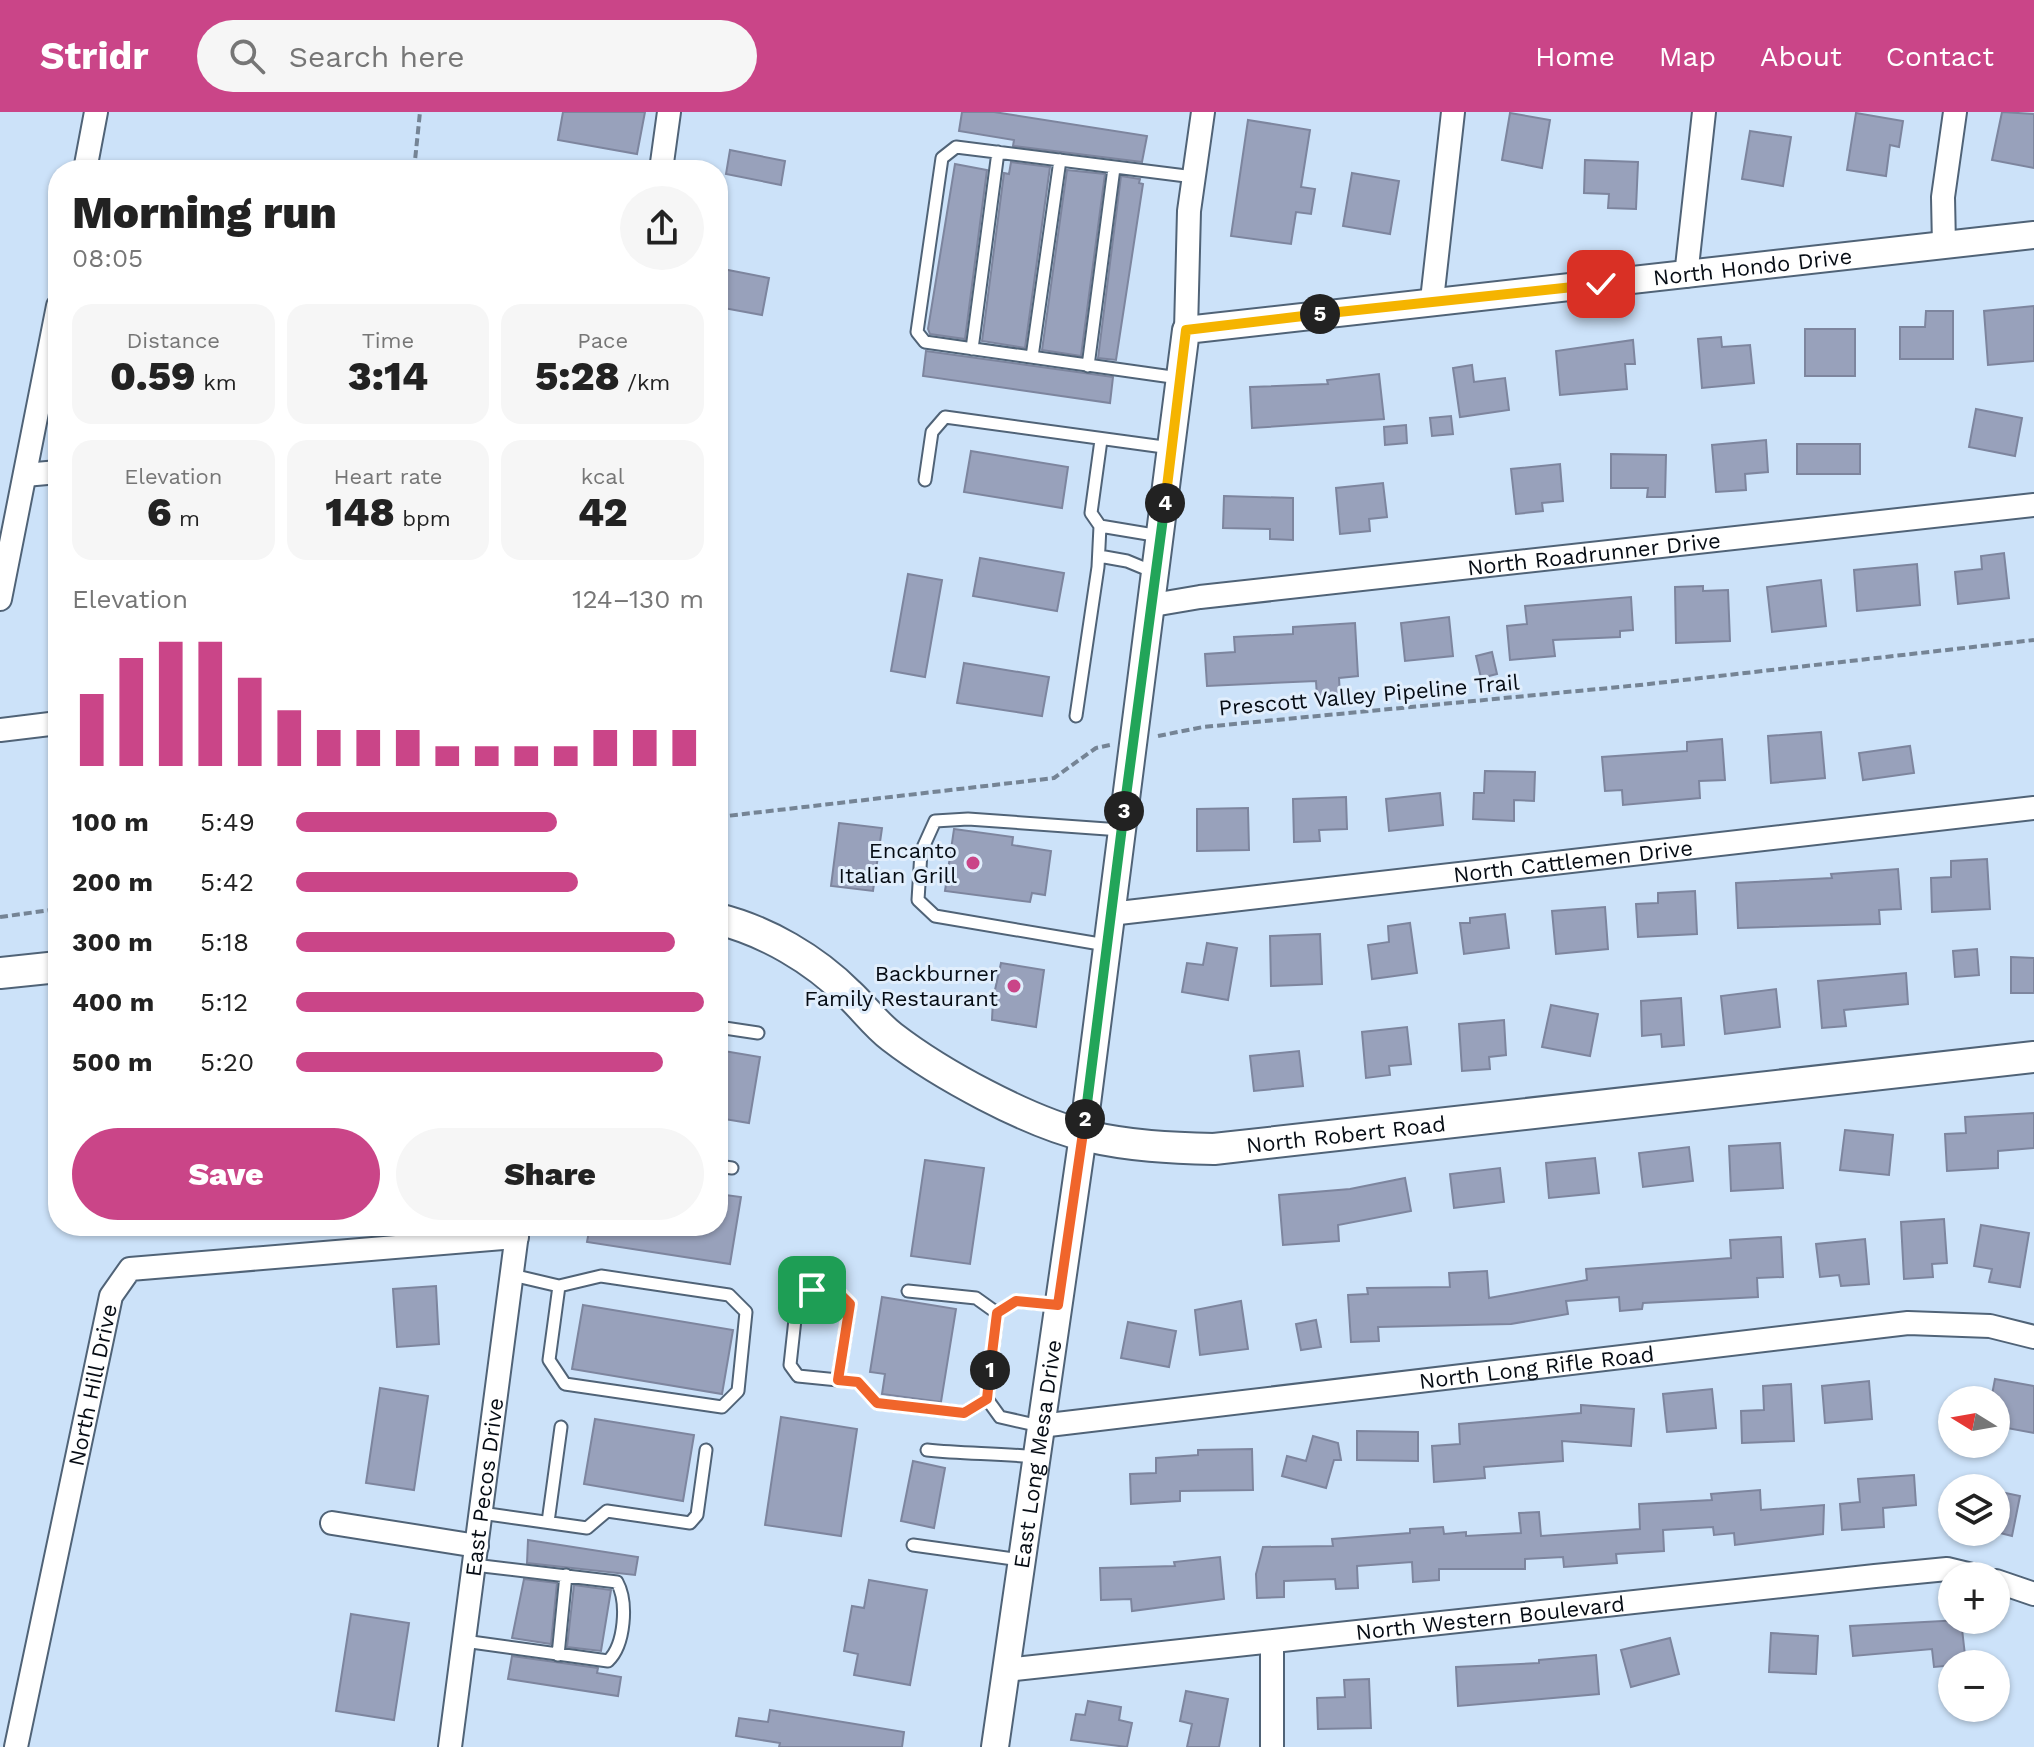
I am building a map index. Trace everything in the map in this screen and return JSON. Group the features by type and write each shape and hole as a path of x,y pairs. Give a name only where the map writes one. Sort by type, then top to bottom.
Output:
{"main road":[{"name":"North Robert Road","path":"728,922 804,957 847,991 890,1035 944,1071 1019,1110 1083,1135 1123,1143 1214,1149 2034,1057"},
{"path":"0,973 48,968"}],"street":[{"path":"87,160 96,112"},
{"path":"662,160 669,112"},
{"name":"East Long Mesa Drive","path":"995,1747 1083,1135 1153,605 1186,330 1194,177 1203,112"},
{"path":"1432,300 1453,112"},
{"path":"1686,276 1704,112"},
{"path":"1944,246 1943,197 1955,112"},
{"name":"North Hondo Drive","path":"1186,330 1432,300 1686,276 2034,235"},
{"path":"0,599 48,357"},
{"path":"25,475 48,473"},
{"name":"North Roadrunner Drive","path":"1153,605 1215,595 2034,505"},
{"path":"0,730 48,724"},
{"name":"North Cattlemen Drive","path":"1110,914 2034,808"},
{"name":"North Hill Drive","path":"16,1747 111,1296 130,1269 476,1236"},
{"name":"East Pecos Drive","path":"450,1747 517,1236"},
{"name":"North Long Rifle Road","path":"1040,1426 1908,1323 1990,1326 2034,1337"},
{"path":"332,1523 476,1556"},
{"name":"North Western Boulevard","path":"1005,1670 1272,1644 1938,1570"},
{"path":"2010,1586 2034,1594"},
{"path":"1272,1644 1272,1747"}],"lane":[{"path":"1180,378 925,342 917,332 942,158 956,147 1194,177"},
{"path":"972,349 998,152"},
{"path":"1032,357 1060,160"},
{"path":"1088,366 1114,168"},
{"path":"925,480 932,432 945,417 1171,449"},
{"path":"1076,716 1099,556 1100,526 1091,513 1101,440"},
{"path":"1100,526 1161,536"},
{"path":"1099,556 1127,561 1156,573"},
{"path":"1106,945 935,916 918,900 921,852 935,821 968,819 1121,830"},
{"path":"728,1028 758,1033"},
{"path":"728,1167 732,1168"},
{"path":"512,1275 559,1286 601,1276 729,1295 746,1312 738,1391 722,1407 565,1384 549,1360 559,1286"},
{"path":"838,1380 850,1304 841,1295 812,1290 797,1301 790,1365 798,1376 838,1380 858,1382 877,1403 964,1413 987,1399"},
{"path":"908,1291 976,1298 997,1313"},
{"path":"997,1313 1016,1301 1058,1305"},
{"path":"997,1313 987,1399 1000,1417 1040,1426"},
{"path":"548,1522 561,1427"},
{"path":"481,1513 587,1528 607,1511 690,1523 697,1515 706,1450"},
{"path":"927,1450 963,1454 975,1450 1035,1457"},
{"path":"913,1545 1021,1560"},
{"path":"464,1641 608,1661 617,1653 624,1596 617,1582 476,1556"},
{"path":"558,1655 566,1575"}],"path":[{"path":"415,160 420,112"},
{"name":"Prescott Valley Pipeline Trail","path":"728,816 1054,778 1096,748 1203,727 1640,685 2034,640"},
{"path":"0,917 48,910"}],"building":[{"path":"563,112 645,112 637,154 558,140"},
{"path":"962,112 994,112 1147,136 1142,162 1013,146 1014,140 959,131"},
{"path":"2002,112 2034,114 2034,168 1992,160"},
{"path":"1510,113 1550,120 1542,168 1502,160"},
{"path":"1856,113 1903,121 1899,147 1890,145 1886,176 1847,170"},
{"path":"1248,120 1310,130 1301,187 1315,189 1311,214 1296,212 1291,244 1231,236"},
{"path":"1750,131 1791,137 1783,186 1742,179"},
{"path":"730,150 785,161 781,185 728,174"},
{"path":"1585,160 1638,162 1636,209 1608,208 1609,194 1584,193"},
{"path":"1011,162 1050,167 1025,348 982,341 1004,173 1009,174"},
{"path":"955,164 987,170 965,339 930,334 928,329"},
{"path":"1067,170 1105,174 1081,356 1042,350"},
{"path":"1352,173 1399,181 1390,234 1343,226"},
{"path":"1121,176 1140,179 1139,183 1143,184 1116,360 1098,358"},
{"path":"728,270 769,278 762,315 728,309"},
{"path":"2034,306 2034,361 1988,365 1984,311"},
{"path":"1926,311 1953,311 1953,359 1900,359 1900,327 1925,327"},
{"path":"1805,329 1855,329 1855,376 1805,376"},
{"path":"1721,337 1722,347 1750,345 1754,383 1702,388 1698,339"},
{"path":"1633,340 1635,364 1625,364 1627,389 1560,395 1556,351"},
{"path":"926,351 1113,377 1110,403 923,376"},
{"path":"1472,365 1474,382 1505,378 1509,410 1460,417 1453,368"},
{"path":"1379,374 1384,419 1252,428 1250,387 1328,384 1327,380"},
{"path":"1976,409 2022,418 2015,456 1969,447"},
{"path":"1451,416 1453,434 1432,436 1430,418"},
{"path":"1406,425 1407,443 1385,445 1384,427"},
{"path":"1766,440 1768,472 1745,474 1746,490 1716,492 1712,445"},
{"path":"1797,444 1860,444 1860,474 1797,474"},
{"path":"971,451 1068,467 1062,508 964,492"},
{"path":"1611,454 1666,455 1665,497 1647,497 1648,488 1611,488"},
{"path":"1560,464 1563,501 1542,503 1543,511 1516,514 1511,469"},
{"path":"1383,483 1387,517 1369,519 1370,531 1340,534 1336,488"},
{"path":"1224,496 1293,498 1293,540 1270,539 1270,529 1223,528"},
{"path":"2004,553 2009,598 1958,604 1955,572 1982,569 1981,556"},
{"path":"980,558 1064,573 1057,611 973,596"},
{"path":"1917,564 1920,605 1857,611 1854,570"},
{"path":"908,574 942,580 925,677 891,671"},
{"path":"1821,580 1826,626 1772,632 1767,587"},
{"path":"1703,586 1703,591 1728,590 1730,641 1676,643 1675,587"},
{"path":"1631,597 1633,630 1620,631 1620,637 1553,640 1555,656 1510,660 1507,626 1527,624 1525,606"},
{"path":"1449,617 1453,656 1405,661 1401,623"},
{"path":"1355,623 1358,676 1339,678 1340,695 1317,697 1316,681 1207,686 1205,654 1235,652 1234,637 1293,634 1293,627"},
{"path":"1492,652 1497,674 1481,678 1476,656"},
{"path":"964,663 1049,677 1042,716 957,703"},
{"path":"1821,732 1825,778 1771,783 1768,736"},
{"path":"1722,739 1725,780 1699,781 1700,798 1623,805 1622,790 1605,791 1602,757 1687,751 1687,742"},
{"path":"1910,746 1914,773 1863,780 1859,753"},
{"path":"1485,771 1535,772 1534,801 1514,800 1514,821 1473,819 1474,793 1484,793"},
{"path":"1440,793 1443,825 1389,831 1386,799"},
{"path":"1346,797 1347,829 1319,830 1320,841 1294,842 1293,799"},
{"path":"1248,808 1249,850 1197,851 1197,809"},
{"path":"839,823 882,828 873,891 831,886"},
{"path":"954,829 1013,837 1012,845 1051,851 1045,895 1032,893 1030,902 945,891"},
{"path":"1987,859 1990,909 1932,912 1931,878 1951,877 1951,861"},
{"path":"1898,869 1901,909 1879,910 1880,924 1738,928 1736,883 1832,878 1831,874"},
{"path":"1695,891 1697,934 1638,937 1636,904 1658,903 1658,893"},
{"path":"1605,907 1608,949 1556,954 1552,911"},
{"path":"1505,914 1509,948 1464,954 1460,923 1470,923 1470,918"},
{"path":"1410,923 1417,973 1372,979 1368,945 1389,942 1388,926"},
{"path":"1320,934 1322,984 1271,986 1270,936"},
{"path":"1207,943 1237,948 1228,1000 1182,992 1187,963 1203,965"},
{"path":"1977,949 1979,975 1955,977 1953,951"},
{"path":"2011,957 2034,958 2034,993 2011,993"},
{"path":"1001,963 1044,970 1036,1027 992,1020"},
{"path":"1906,973 1908,1004 1844,1010 1846,1026 1822,1028 1818,981"},
{"path":"1776,989 1780,1027 1725,1034 1721,996"},
{"path":"1681,998 1684,1045 1662,1047 1661,1034 1642,1036 1641,1001"},
{"path":"1551,1005 1598,1014 1590,1056 1542,1047"},
{"path":"1504,1020 1506,1055 1489,1057 1490,1069 1462,1071 1459,1024"},
{"path":"1407,1027 1411,1064 1389,1066 1390,1075 1366,1078 1362,1032"},
{"path":"1299,1051 1303,1086 1254,1091 1250,1056"},
{"path":"728,1052 760,1057 749,1123 728,1120"},
{"path":"2034,1113 2034,1148 1998,1151 1998,1168 1947,1171 1945,1134 1966,1133 1965,1117"},
{"path":"1845,1130 1893,1135 1889,1175 1840,1170"},
{"path":"1780,1143 1783,1188 1731,1191 1729,1146"},
{"path":"1689,1147 1693,1181 1643,1187 1639,1153"},
{"path":"1595,1158 1599,1193 1549,1198 1546,1163"},
{"path":"925,1160 984,1168 970,1264 911,1256"},
{"path":"1500,1168 1504,1202 1454,1208 1450,1174"},
{"path":"1405,1178 1411,1211 1338,1225 1339,1241 1283,1245 1279,1195 1350,1189"},
{"path":"728,1195 741,1197 730,1264 587,1242 588,1236 728,1236"},
{"path":"1944,1219 1947,1263 1932,1264 1933,1277 1904,1279 1901,1222"},
{"path":"1981,1225 2029,1233 2020,1287 1989,1282 1992,1269 1974,1266"},
{"path":"1781,1237 1783,1277 1757,1278 1758,1297 1643,1303 1642,1309 1620,1311 1619,1297 1566,1301 1568,1314 1511,1324 1378,1327 1379,1341 1351,1342 1348,1295 1368,1294 1367,1288 1450,1287 1449,1273 1487,1271 1489,1298 1587,1280 1586,1269 1731,1258 1730,1240"},
{"path":"1865,1239 1869,1284 1841,1286 1839,1275 1820,1277 1816,1244"},
{"path":"436,1286 439,1344 397,1347 393,1289"},
{"path":"882,1297 956,1309 941,1402 882,1394 885,1374 870,1372"},
{"path":"1241,1301 1248,1349 1200,1355 1195,1310"},
{"path":"583,1305 733,1330 722,1394 572,1369"},
{"path":"1316,1320 1321,1347 1301,1350 1296,1324"},
{"path":"1128,1322 1176,1331 1169,1367 1121,1358"},
{"path":"1995,1379 2034,1386 2034,1433 2010,1429 2010,1386 1994,1386"},
{"path":"1869,1381 1872,1419 1825,1423 1822,1386"},
{"path":"1791,1384 1794,1441 1742,1443 1741,1411 1764,1410 1763,1386"},
{"path":"380,1388 428,1396 414,1490 366,1483"},
{"path":"1712,1389 1716,1428 1667,1432 1663,1394"},
{"path":"1581,1405 1634,1409 1631,1446 1562,1441 1563,1461 1484,1467 1485,1478 1434,1482 1432,1446 1460,1444 1459,1424 1581,1413"},
{"path":"781,1417 857,1429 841,1536 765,1525"},
{"path":"595,1419 694,1435 683,1501 584,1484"},
{"path":"1357,1431 1418,1432 1418,1461 1357,1460"},
{"path":"1313,1436 1338,1443 1341,1460 1334,1460 1326,1488 1282,1476 1287,1456 1306,1461"},
{"path":"1252,1449 1253,1490 1180,1491 1180,1501 1131,1504 1130,1474 1156,1473 1156,1458 1198,1455 1198,1450"},
{"path":"913,1461 945,1468 934,1528 901,1521"},
{"path":"1914,1475 1916,1505 1883,1508 1884,1527 1842,1530 1840,1504 1860,1502 1858,1479"},
{"path":"1760,1490 1761,1510 1824,1505 1823,1534 1735,1545 1734,1533 1714,1535 1713,1527 1663,1530 1664,1551 1616,1554 1617,1563 1564,1567 1563,1557 1525,1559 1525,1569 1439,1569 1439,1580 1413,1582 1412,1562 1357,1566 1358,1588 1336,1589 1335,1579 1284,1581 1284,1597 1257,1598 1256,1574 1263,1547 1333,1546 1332,1539 1410,1533 1410,1529 1443,1527 1444,1534 1466,1532 1466,1536 1521,1533 1519,1513 1539,1512 1541,1536 1640,1529 1639,1504 1712,1500 1711,1494"},
{"path":"2010,1494 2020,1496 2010,1536"},
{"path":"528,1540 638,1557 635,1575 527,1563"},
{"path":"1220,1557 1224,1599 1132,1611 1131,1599 1101,1600 1100,1568 1175,1566 1174,1562"},
{"path":"524,1579 557,1583 551,1644 512,1638"},
{"path":"869,1580 927,1590 910,1685 854,1675 858,1654 844,1651 852,1606 864,1608"},
{"path":"574,1585 611,1590 601,1651 567,1647"},
{"path":"351,1614 409,1623 394,1720 336,1711"},
{"path":"1938,1621 1938,1634 1963,1634 1964,1650 1938,1650 1938,1667 1934,1667 1932,1649 1853,1656 1850,1626"},
{"path":"1771,1633 1818,1636 1816,1674 1769,1672"},
{"path":"1670,1638 1679,1674 1631,1687 1621,1650"},
{"path":"1596,1655 1599,1694 1458,1706 1456,1667 1539,1663 1539,1660"},
{"path":"512,1656 598,1668 597,1673 621,1677 618,1696 508,1679"},
{"path":"1369,1679 1371,1728 1318,1729 1317,1698 1345,1697 1344,1680"},
{"path":"1186,1691 1228,1699 1219,1747 1187,1747 1192,1724 1180,1721"},
{"path":"1088,1701 1121,1707 1119,1720 1132,1723 1127,1747 1071,1740 1076,1714 1085,1715"},
{"path":"770,1710 904,1732 902,1747 779,1747 780,1743 736,1736 739,1718 768,1722"}],"place":[{"name":"Encanto Italian Grill","path":"973,863"},
{"name":"Backburner Family Restaurant","path":"1014,986"}],"route":[{"path":"812,1290 841,1295 850,1304 838,1380 858,1382 877,1403 964,1413 987,1399 997,1313 1016,1301 1058,1305 1153,605 1186,330 1432,300 1601,284"}]}
